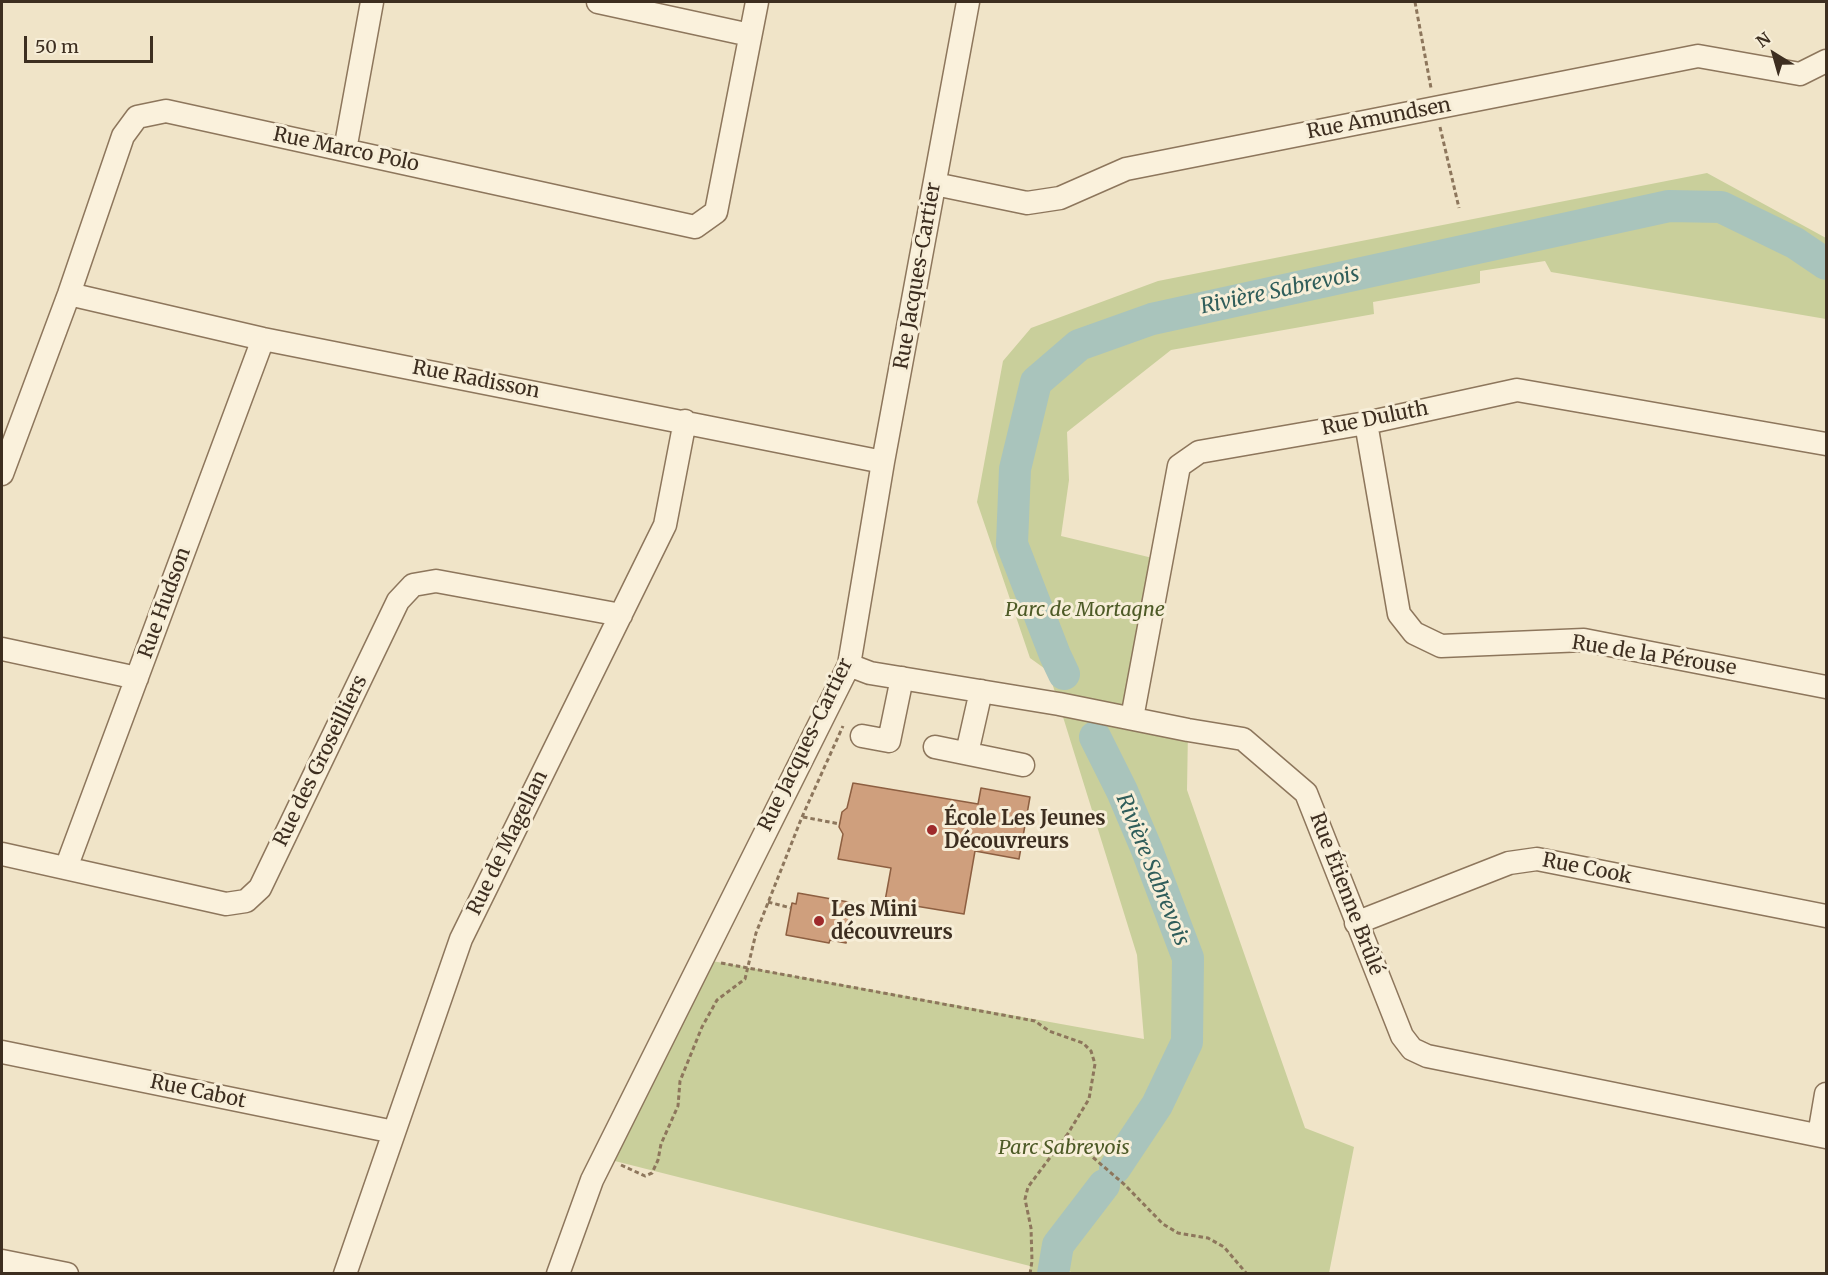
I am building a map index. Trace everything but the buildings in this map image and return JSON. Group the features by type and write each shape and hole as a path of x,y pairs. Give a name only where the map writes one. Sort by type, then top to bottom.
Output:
{"street":[{"path":"345,150 372,2"},
{"path":"598,2 750,35"},
{"name":"Rue Marco Polo","path":"2,474 69,294 123,136 137,117 166,111 695,227 716,212 757,2"},
{"name":"Rue Jacques-Cartier","path":"558,1274 592,1180 849,665 883,462 968,2"},
{"name":"Rue Amundsen","path":"935,184 1027,203 1060,198 1126,168 1698,56 1800,74 1827,61"},
{"name":"Rue Radisson","path":"69,294 263,339 883,462"},
{"name":"Rue Hudson","path":"66,868 263,339"},
{"name":"Rue Duluth","path":"1132,718 1179,466 1199,452 1366,423 1516,390 1827,444"},
{"name":"Rue de Magellan","path":"345,1274 460,939 665,525 685,421"},
{"name":"Rue de la Pérouse","path":"1366,423 1399,614 1414,633 1441,646 1584,640 1827,687"},
{"name":"Rue des Groseilliers","path":"2,854 226,904 246,901 260,888 398,601 413,585 436,581 621,615"},
{"path":"2,649 137,678"},
{"name":"Rue Étienne Brûlé","path":"849,665 870,672 1243,739 1306,793 1402,1036 1412,1049 1427,1056 1823,1136"},
{"path":"853,730 889,741 902,678"},
{"path":"967,753 981,691"},
{"path":"935,747 1023,765"},
{"name":"Rue Cook","path":"1356,923 1509,863 1537,859 1827,916"},
{"name":"Rue Cabot","path":"2,1052 394,1132"},
{"path":"1823,1136 1827,1095"},
{"path":"2,1261 67,1274"}],"path":[{"path":"1415,2 1435,108 1459,208"},
{"path":"603,1158 645,1176 652,1173 658,1160 661,1144 678,1106 680,1082 702,1027 717,1000 745,979 756,933 802,817 853,730"},
{"path":"802,817 840,824"},
{"path":"768,902 791,908"},
{"path":"701,959 1035,1021 1049,1031 1083,1042 1091,1050 1095,1064 1089,1099 1067,1135 1028,1187 1025,1199 1031,1228 1030,1274"},
{"path":"1067,1135 1125,1185 1163,1224 1178,1233 1208,1238 1224,1247 1247,1274"}],"green space":[{"name":"Parc Sabrevois","path":"1707,173 1826,238 1826,319 1551,272 1545,261 1480,271 1480,283 1373,302 1374,314 1171,350 1067,432 1069,480 1061,536 1161,560 1132,718 1188,730 1187,790 1305,1128 1354,1147 1329,1273 1078,1274 1068,1271 1068,1273 1029,1273 1030,1266 603,1158 701,959 1144,1039 1137,955 1059,704 1048,671 1030,658 977,502 1003,361 1031,328 1158,281"}],"waterway":[{"name":"Rivière Sabrevois","path":"1064,674 1012,544 1015,469 1036,382 1079,345 1152,319 1669,206 1721,207 1795,243 1826,264"},
{"name":"Rivière Sabrevois","path":"1095,737 1122,791 1147,850 1188,958 1187,1042 1157,1105 1115,1168"},
{"name":"Rivière Sabrevois","path":"1053,1274 1058,1245 1104,1185"}],"place":[{"name":"École Les Jeunes Découvreurs","path":"932,830"},
{"name":"Les Mini découvreurs","path":"819,921"}],"park label":[{"name":"Parc de Mortagne","path":"1085,610"}]}
